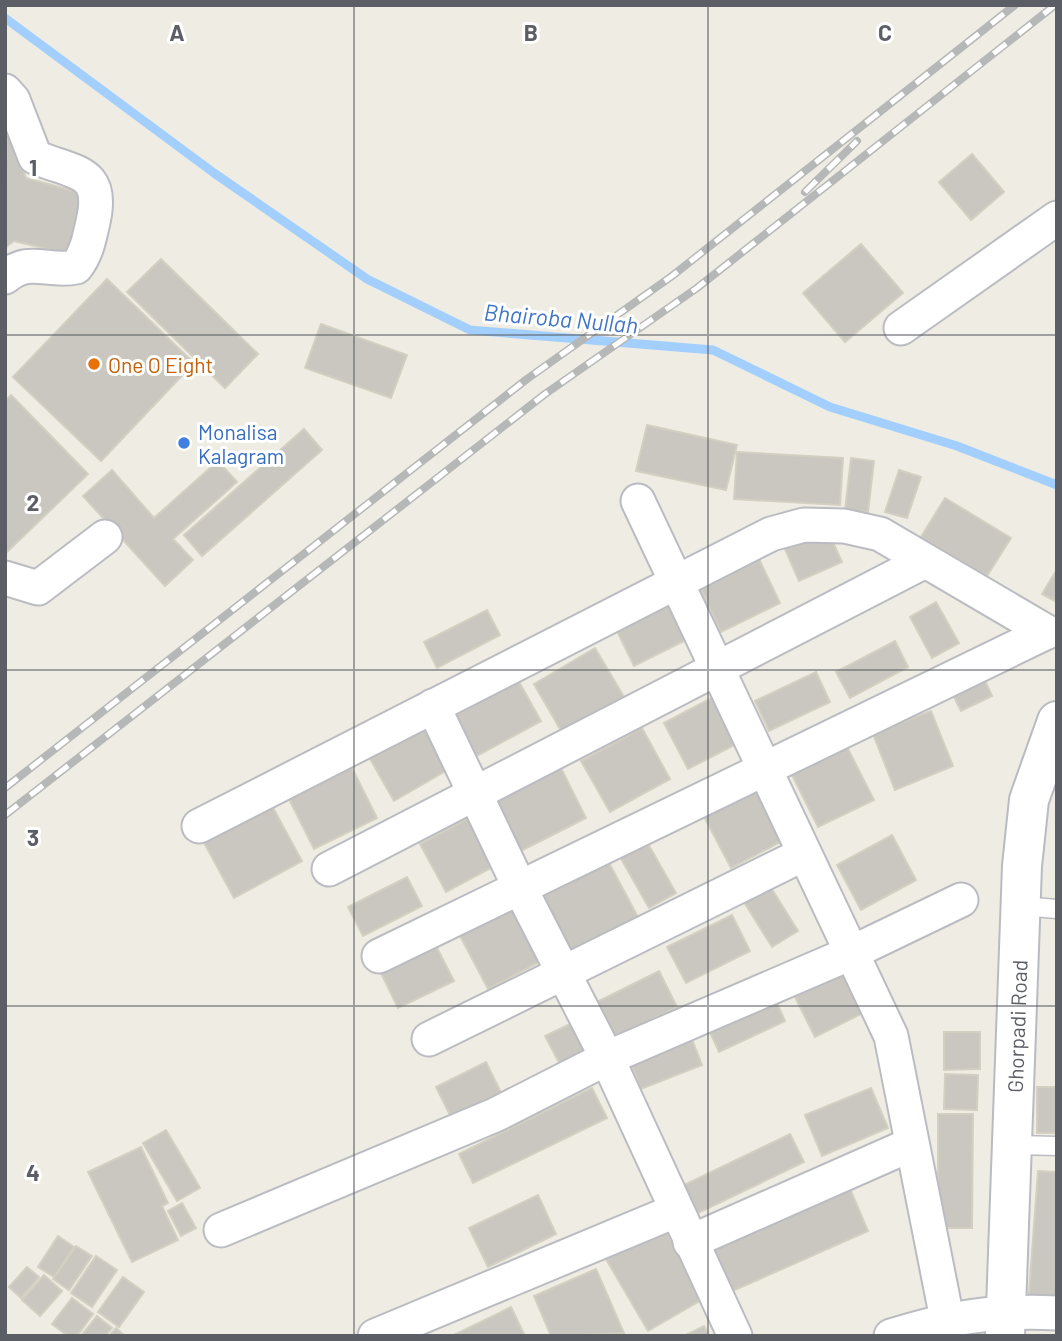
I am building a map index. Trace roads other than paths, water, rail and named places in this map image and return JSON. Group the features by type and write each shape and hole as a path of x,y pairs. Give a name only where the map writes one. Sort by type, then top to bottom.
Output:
{"main road":[{"name":"Ghorpadi Road","path":"1006,1323 1013,1145 1039,908 1028,800 1057,721"}],"street":[{"path":"5,91 13,100 36,157 85,176 95,186 99,198 85,256 76,267 61,270 31,265 19,267 5,277"},
{"path":"901,328 1057,218"},
{"path":"638,501 891,1036 947,1319"},
{"path":"199,826 771,534 804,526 844,526 880,534 1047,632 379,956"},
{"path":"5,578 38,589 105,537"},
{"path":"329,869 925,561"},
{"path":"433,706 520,888 607,1058 675,1211 735,1336"},
{"path":"429,1039 804,854"},
{"path":"221,1230 495,1115 607,1058 851,953 961,900"},
{"path":"690,1242 912,1144"},
{"path":"375,1336 675,1211"},
{"path":"891,1336 947,1319 1006,1323 1057,1313"}],"lane":[{"path":"1013,1145 1057,1146"}],"waterway":[{"name":"Bhairoba Nullah","path":"5,18 214,173 367,279 470,330 713,350 830,407 957,446 1057,485"}],"railway":[{"path":"5,788 527,379 672,276 1015,5"},
{"path":"5,815 545,394 697,288 1055,5"},
{"path":"805,192 857,141"}],"place":[{"name":"One O Eight","path":"94,364"},
{"name":"Monalisa Kalagram","path":"184,443"}]}
